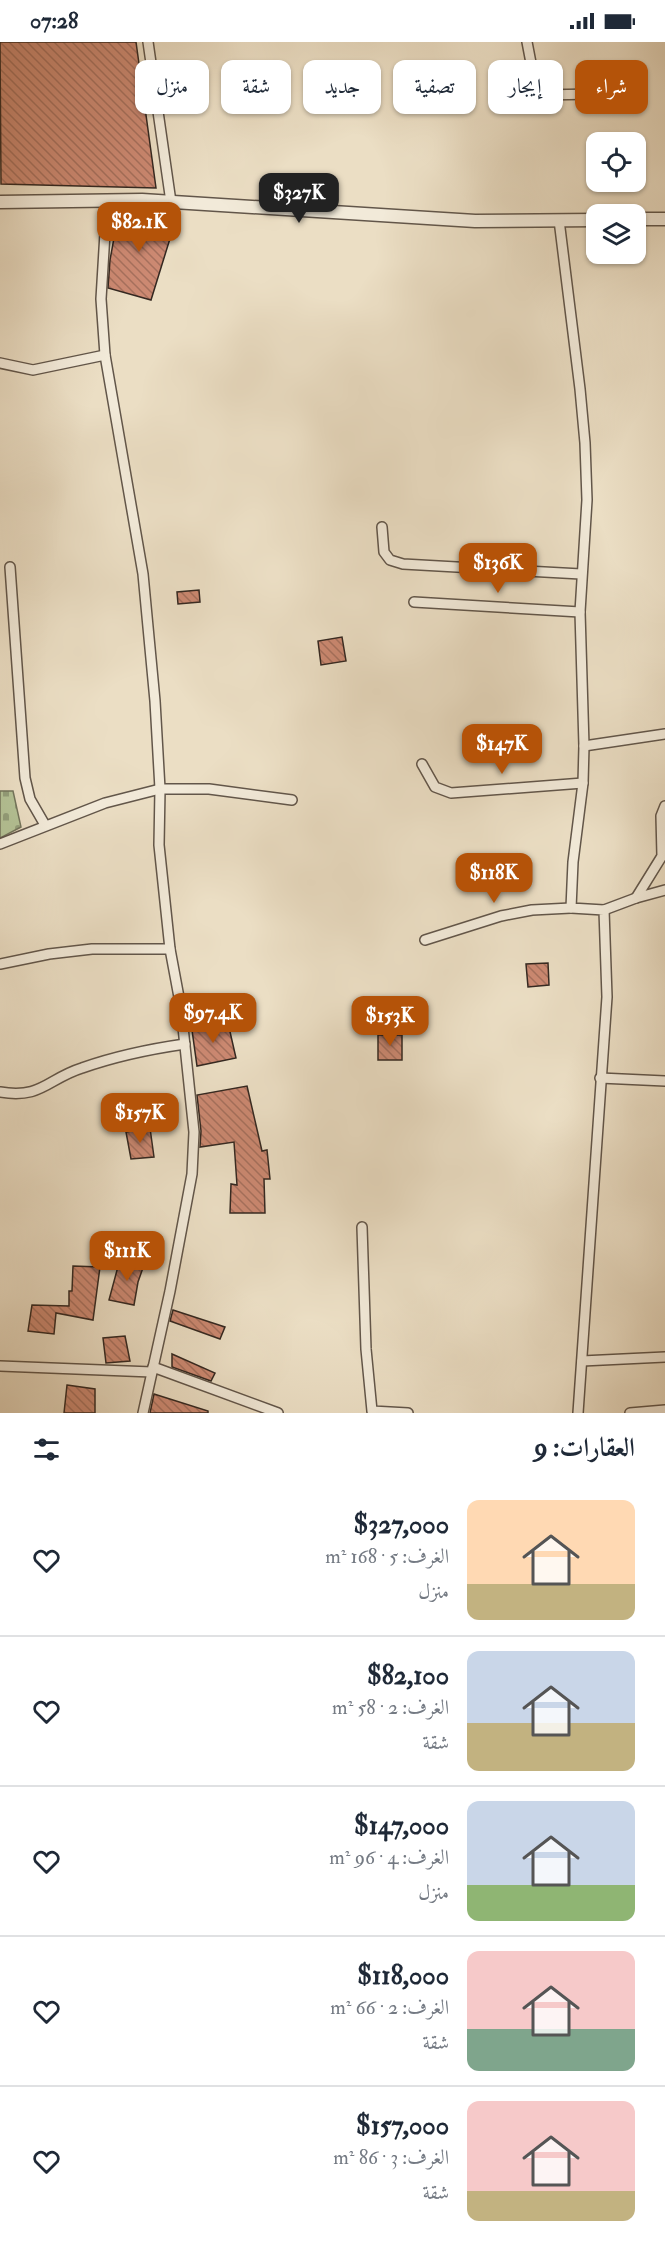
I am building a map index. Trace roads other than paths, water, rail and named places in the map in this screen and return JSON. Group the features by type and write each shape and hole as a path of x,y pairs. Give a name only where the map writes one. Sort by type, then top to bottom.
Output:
{"street":[{"path":"148,42 171,202"},
{"path":"527,42 537,93 544,96 575,95"},
{"path":"107,200 101,299 105,355 144,574 160,789 159,845 170,949 181,1008 194,1132 192,1174 143,1413"},
{"path":"0,202 107,200 295,208 405,218 475,221 586,220"},
{"path":"646,219 665,219"},
{"path":"559,220 580,389 585,443 586,500 580,612 583,783 573,862 571,908"},
{"path":"0,363 33,370 105,355"},
{"path":"382,526 384,552 390,560 403,564 581,574"},
{"path":"10,567 26,788 45,825"},
{"path":"414,602 580,612"},
{"path":"584,746 610,744 665,734"},
{"path":"422,764 435,787 451,793 583,783"},
{"path":"0,844 105,803 160,789 208,789 292,800"},
{"path":"636,898 662,856 661,816 665,806"},
{"path":"425,940 501,916 532,910 571,908 604,910 665,890"},
{"path":"578,1413 607,997 604,910"},
{"path":"0,964 49,954 92,949 170,949"},
{"path":"0,1092 16,1095 29,1094 79,1069 141,1050 185,1044"},
{"path":"600,1078 665,1081"},
{"path":"362,1227 367,1412 408,1413"},
{"path":"582,1361 665,1357"},
{"path":"0,1366 153,1370 278,1413"},
{"path":"630,1413 665,1410"}]}
